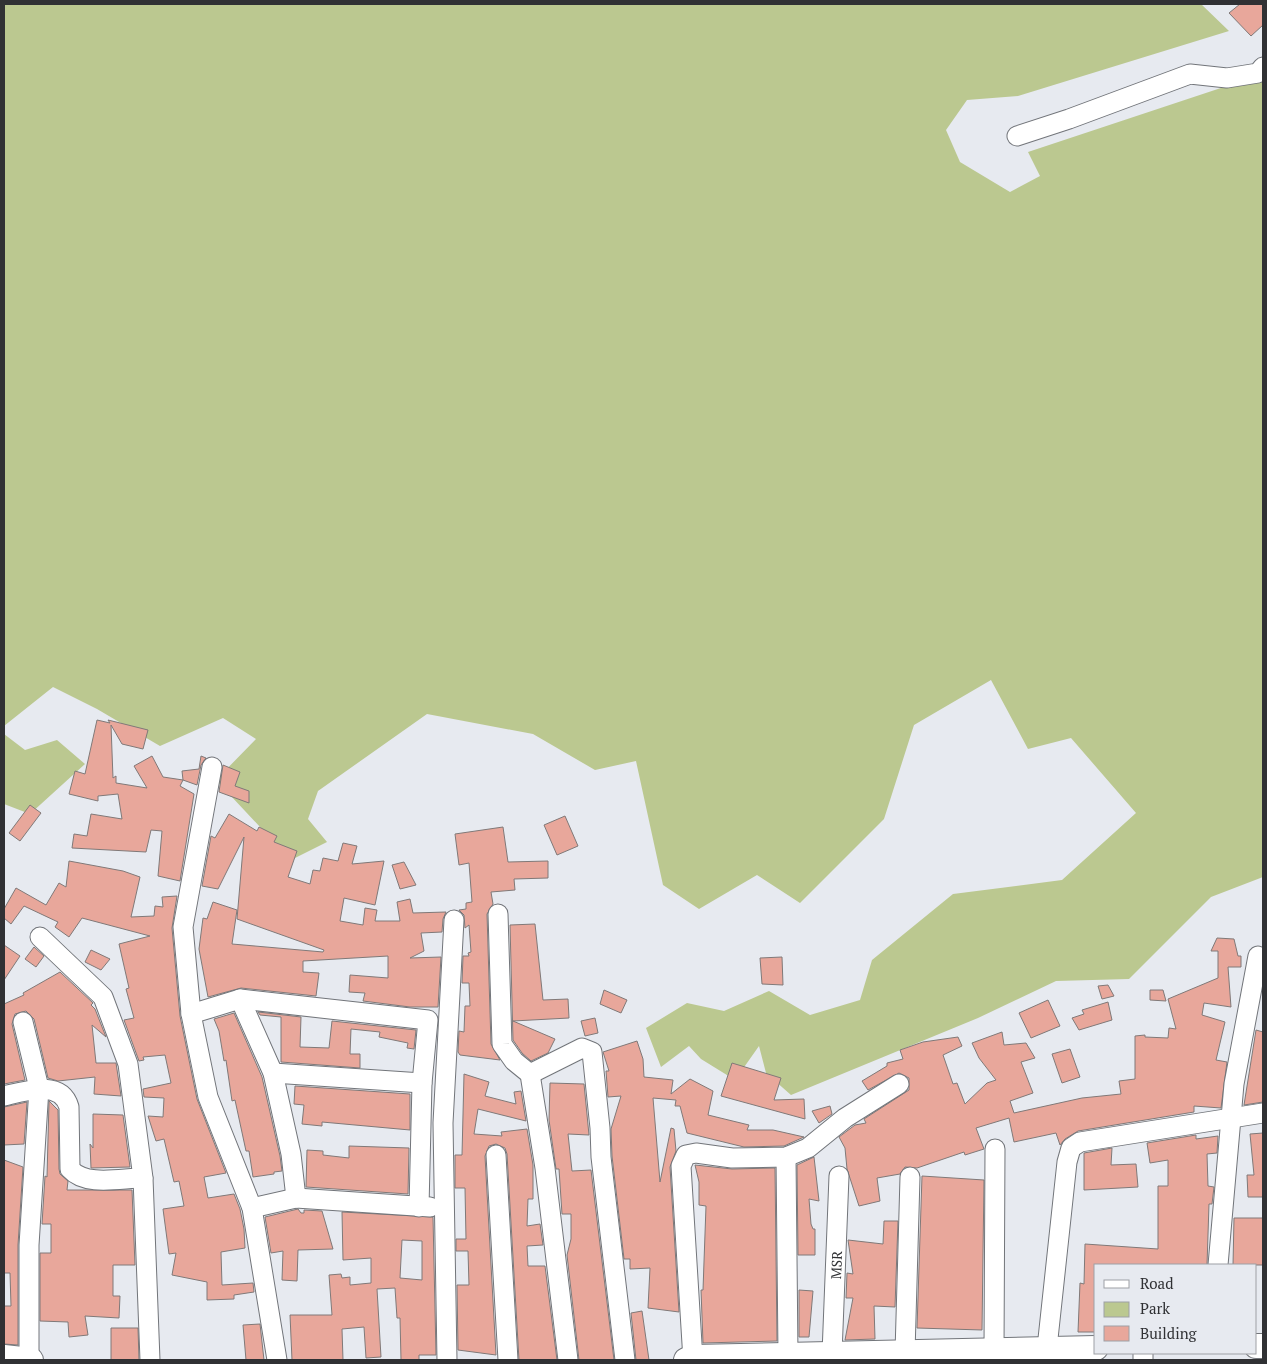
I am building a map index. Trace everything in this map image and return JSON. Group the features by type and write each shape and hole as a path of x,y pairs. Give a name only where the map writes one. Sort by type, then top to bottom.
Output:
{"main road":[{"path":"691,1359 1094,1348"},
{"path":"4,1357 30,1360"}],"street":[{"path":"1017,136 1069,119 1190,74 1227,78 1258,73 1263,67"},
{"path":"212,766 183,927 191,1014 208,1096 252,1208 277,1360"},
{"path":"498,914 502,1044 514,1061 530,1074 545,1168 568,1360"},
{"path":"447,1360 444,1124 454,920"},
{"path":"40,937 103,997 128,1064 143,1178 150,1360"},
{"path":"1218,1264 1230,1118 1258,956"},
{"path":"191,1014 240,998 428,1020 422,1083 419,1207"},
{"path":"240,998 272,1074 291,1154 296,1198"},
{"path":"23,1022 39,1088 29,1246 30,1360"},
{"path":"530,1074 582,1048 592,1052 601,1157 625,1360"},
{"path":"272,1074 422,1083"},
{"path":"691,1359 681,1166 686,1156 696,1152 732,1158 786,1157 808,1148 845,1118 899,1084"},
{"path":"4,1096 39,1088 60,1093 67,1098 69,1107 70,1169 77,1177 88,1179 143,1178"},
{"path":"1047,1348 1067,1162 1071,1148 1080,1142 1263,1113"},
{"path":"994,1351 995,1149"},
{"path":"496,1155 508,1360"},
{"path":"786,1157 788,1355"},
{"name":"MSR","path":"832,1354 840,1176"},
{"path":"905,1353 910,1177"},
{"path":"252,1208 296,1198 419,1207 444,1207"}],"green space":[{"path":"4,4 1201,4 1229,31 1018,96 967,100 946,130 960,162 1010,192 1040,176 1028,152 1257,76 1263,84 1263,877 1211,897 1129,979 1056,981 978,1018 791,1095 766,1073 759,1046 735,1080 701,1059 689,1046 661,1067 646,1028 687,1003 724,1011 769,991 810,1015 860,1000 872,960 953,894 1062,880 1136,813 1071,738 1028,749 991,680 914,725 884,819 800,903 757,875 699,909 663,885 636,761 595,770 533,734 427,714 318,791 308,819 327,842 291,860 216,780 256,739 223,718 160,746 97,709 53,687 4,726"},
{"path":"4,734 25,750 57,740 85,764 30,814 4,804"}],"building":[{"path":"1240,4 1263,4 1263,25 1251,36 1229,13"},
{"path":"97,720 110,723 108,720 148,730 143,749 122,744 111,725 113,778 116,776 116,783 147,788 134,766 152,756 163,777 183,780 180,786 194,794 180,881 158,876 162,831 151,830 146,852 72,848 74,834 87,836 91,814 122,819 118,794 98,796 98,801 69,794 75,771 85,774"},
{"path":"201,756 206,758 201,765 197,785 183,780 182,771 199,769"},
{"path":"223,765 240,772 235,786 249,791 249,803 219,792"},
{"path":"30,805 41,813 20,841 9,833"},
{"path":"229,814 257,831 259,827 277,836 274,842 297,851 288,877 310,884 313,870 320,871 323,858 338,861 343,843 357,846 352,864 384,861 375,905 344,898 340,921 363,925 365,908 377,910 375,921 400,921 397,902 410,899 413,913 446,912 443,919 442,932 421,933 424,951 410,958 441,957 438,1007 410,1007 363,1001 365,993 349,992 350,975 388,978 388,956 303,961 303,972 319,973 316,996 241,988 208,997 199,949 203,918 207,919 213,902 237,910 232,944 323,952 324,950 237,919 244,837 218,889 202,886 211,836 215,838"},
{"path":"565,816 578,846 557,855 544,825"},
{"path":"503,827 508,862 548,861 548,878 514,879 515,890 491,892 493,904 487,914 491,1044 500,1060 460,1055 458,1052 459,1031 464,1032 465,1006 470,1006 469,983 462,983 463,956 469,956 468,953 471,952 469,925 465,928 464,915 459,910 466,909 466,903 472,902 469,863 459,865 455,834"},
{"path":"69,861 123,871 140,877 131,917 154,916 155,906 163,907 162,897 177,896 172,928 180,1016 197,1099 226,1173 204,1177 208,1198 234,1194 240,1209 244,1229 245,1248 221,1252 222,1285 253,1283 254,1292 234,1295 234,1299 207,1300 207,1282 172,1275 176,1253 169,1254 163,1209 184,1206 179,1181 174,1182 164,1139 156,1141 148,1116 163,1117 164,1098 144,1097 143,1089 171,1083 165,1055 143,1057 144,1060 139,1061 124,1020 134,1018 126,989 129,988 119,944 150,936 82,918 69,937 55,927 58,922 24,906 11,924 4,918 4,909 16,888 46,905 59,883 66,887"},
{"path":"404,862 416,885 400,889 392,865"},
{"path":"535,924 543,1000 568,999 569,1018 513,1021 555,1039 548,1053 531,1061 522,1053 513,1040 510,925"},
{"path":"1217,938 1234,939 1238,956 1241,956 1241,967 1228,967 1231,1007 1204,1003 1202,1015 1225,1022 1216,1060 1227,1062 1221,1108 1194,1106 1194,1112 1078,1131 1065,1139 1060,1145 1056,1133 1014,1142 1009,1118 976,1128 984,1149 965,1155 964,1152 917,1168 905,1167 900,1174 877,1178 880,1201 859,1206 847,1169 845,1148 839,1137 855,1125 866,1123 864,1119 909,1090 909,1078 899,1073 868,1090 862,1081 887,1066 887,1063 903,1059 900,1050 923,1042 958,1037 962,1046 943,1055 953,1084 957,1083 965,1104 987,1083 996,1080 979,1058 972,1043 1002,1032 1004,1045 1026,1043 1035,1058 1021,1062 1033,1093 1010,1101 1014,1113 1082,1098 1121,1094 1119,1081 1135,1079 1135,1036 1145,1035 1145,1037 1168,1038 1169,1028 1176,1029 1168,999 1218,978 1218,951 1211,951"},
{"path":"4,945 20,956 4,980"},
{"path":"34,947 44,956 36,967 25,959"},
{"path":"91,950 110,959 101,970 85,962"},
{"path":"782,957 783,985 762,984 760,958"},
{"path":"60,972 93,1003 91,1005 95,1009 106,1037 92,1025 96,1063 116,1063 121,1096 94,1094 95,1077 58,1081 48,1078 34,1019 26,1011 15,1014 12,1024 25,1080 4,1084 4,1004 24,995 23,993"},
{"path":"1108,985 1114,996 1102,999 1098,986"},
{"path":"604,990 627,1000 621,1013 600,1004"},
{"path":"1150,990 1163,990 1166,1001 1150,1000"},
{"path":"1048,1000 1060,1026 1031,1038 1019,1013"},
{"path":"1108,1002 1112,1020 1079,1030 1072,1018 1084,1014 1082,1010"},
{"path":"258,1012 301,1017 300,1047 329,1048 332,1021 416,1030 414,1049 407,1048 408,1043 379,1037 380,1032 351,1029 350,1054 360,1054 360,1068 281,1062 281,1017 260,1015"},
{"path":"234,1013 262,1077 282,1171 274,1172 274,1174 253,1177 249,1151 246,1151 235,1100 232,1101 226,1060 224,1061 219,1031 214,1019"},
{"path":"595,1018 598,1033 585,1036 581,1021"},
{"path":"1256,1030 1263,1032 1263,1102 1244,1105"},
{"path":"637,1041 643,1059 644,1077 673,1080 671,1094 690,1079 713,1091 708,1115 749,1125 747,1130 773,1130 804,1137 784,1146 744,1147 687,1133 680,1106 675,1106 676,1100 653,1098 660,1182 671,1128 674,1129 676,1151 670,1167 679,1312 648,1308 650,1268 630,1269 630,1259 624,1259 612,1156 611,1129 621,1096 608,1097 606,1071 609,1071 603,1052"},
{"path":"1070,1049 1080,1077 1062,1083 1052,1054"},
{"path":"732,1063 781,1078 774,1100 804,1099 805,1119 721,1096"},
{"path":"464,1074 489,1082 485,1096 516,1104 514,1092 521,1091 526,1121 478,1109 474,1134 502,1136 501,1132 527,1129 533,1165 533,1199 528,1199 527,1226 540,1224 543,1245 527,1246 528,1266 545,1266 557,1360 519,1360 507,1154 505,1148 496,1144 489,1146 485,1156 496,1355 458,1350 457,1285 469,1285 468,1251 456,1251 456,1239 466,1239 465,1188 455,1188 455,1155 462,1155"},
{"path":"550,1083 584,1084 589,1135 568,1134 572,1171 591,1170 614,1360 579,1360 567,1255 571,1239 571,1214 562,1214 559,1169 556,1169 549,1120"},
{"path":"295,1086 410,1094 410,1130 322,1122 322,1126 302,1124 304,1105 294,1104"},
{"path":"49,1101 58,1110 59,1169 60,1174 68,1181 67,1190 132,1190 135,1265 113,1265 113,1296 120,1296 119,1318 85,1316 88,1335 69,1337 68,1322 40,1321 40,1253 51,1253 51,1224 42,1224 45,1176 47,1177"},
{"path":"27,1102 24,1144 4,1145 4,1107"},
{"path":"830,1106 832,1114 819,1123 812,1111"},
{"path":"93,1114 123,1115 130,1167 91,1168 90,1144 93,1148"},
{"path":"1263,1133 1263,1197 1248,1197 1247,1175 1254,1175 1250,1134"},
{"path":"1196,1135 1196,1139 1218,1136 1217,1153 1207,1154 1208,1186 1214,1187 1212,1204 1209,1204 1207,1264 1094,1264 1094,1332 1078,1332 1080,1283 1084,1284 1085,1244 1158,1249 1158,1186 1168,1186 1168,1160 1150,1163 1147,1143"},
{"path":"349,1146 409,1148 408,1194 306,1187 307,1150 323,1151 323,1155 349,1158"},
{"path":"1112,1148 1111,1165 1136,1164 1138,1187 1084,1190 1084,1153"},
{"path":"814,1157 819,1201 809,1199 811,1224 813,1229 815,1229 815,1255 798,1255 797,1165"},
{"path":"4,1160 23,1167 18,1245 18,1345 4,1344 4,1306 11,1306 10,1273 4,1273"},
{"path":"695,1165 732,1169 775,1168 777,1341 703,1343 701,1290 703,1290 706,1206 699,1205 699,1182"},
{"path":"922,1176 984,1180 982,1330 917,1328"},
{"path":"298,1209 301,1213 304,1213 304,1210 322,1211 333,1249 298,1250 297,1281 282,1280 283,1251 271,1253 265,1217"},
{"path":"342,1212 433,1217 436,1355 419,1355 419,1360 401,1360 400,1318 397,1318 395,1288 377,1289 381,1357 366,1358 364,1327 342,1329 343,1360 292,1360 290,1315 332,1315 329,1275 341,1274 342,1278 350,1277 350,1285 371,1283 371,1258 343,1260","holes":["402,1240 422,1241 422,1280 400,1278"]},
{"path":"1234,1218 1263,1218 1263,1265 1233,1264"},
{"path":"884,1221 898,1221 895,1307 874,1306 875,1339 845,1340 853,1298 846,1298 847,1273 853,1274 848,1240 883,1244"},
{"path":"799,1290 813,1291 809,1337 799,1337"},
{"path":"642,1311 649,1360 636,1360 631,1313"},
{"path":"260,1324 264,1360 246,1360 243,1325"},
{"path":"111,1328 138,1328 139,1360 111,1360"}]}
